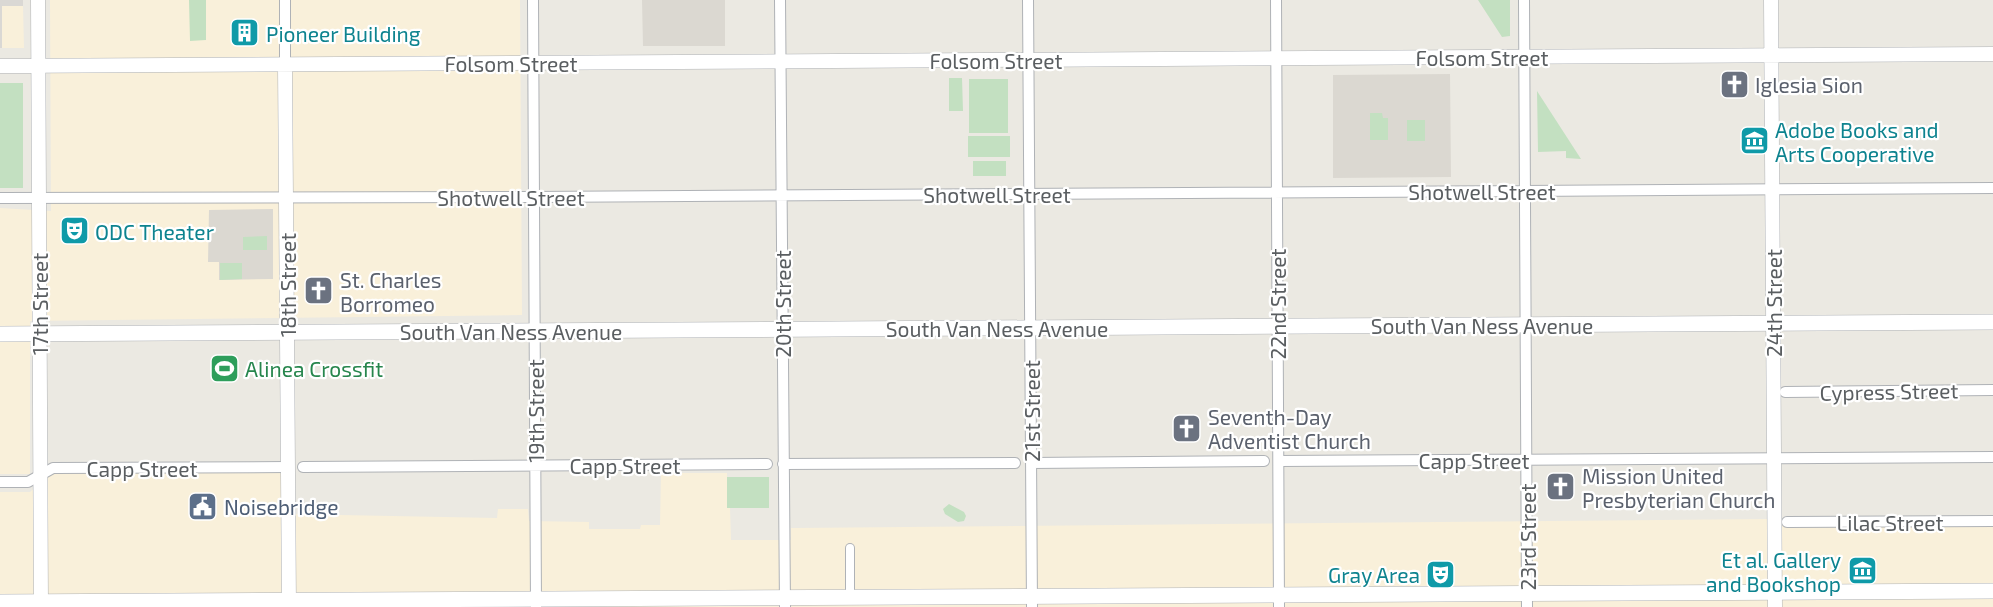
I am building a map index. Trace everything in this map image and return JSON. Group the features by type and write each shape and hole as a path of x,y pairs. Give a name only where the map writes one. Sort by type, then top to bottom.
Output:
{"main road":[{"name":"South Van Ness Avenue","path":"0,334 1993,322"},
{"path":"0,602 289,604 785,602 850,597 1031,602 1775,599 1993,591"}],"street":[{"name":"17th Street","path":"38,0 41,604"},
{"name":"18th Street","path":"285,0 289,604"},
{"name":"19th Street","path":"533,0 536,603"},
{"name":"20th Street","path":"780,0 785,602"},
{"name":"21st Street","path":"1028,0 1031,602"},
{"name":"22nd Street","path":"1276,0 1279,601"},
{"name":"23rd Street","path":"1524,0 1527,600"},
{"name":"24th Street","path":"1772,0 1775,599"},
{"name":"Folsom Street","path":"0,66 1993,54"},
{"name":"Shotwell Street","path":"0,198 1993,188"},
{"name":"Cypress Street","path":"1785,392 1993,390"},
{"name":"Capp Street","path":"1278,461 1993,457"},
{"path":"1031,463 1264,461"},
{"path":"783,464 1015,463"},
{"name":"Capp Street","path":"303,467 767,464"},
{"name":"Capp Street","path":"0,483 28,482 53,468 288,467"},
{"name":"Lilac Street","path":"1786,522 1993,521"},
{"path":"850,548 850,597"}],"shaded area":[{"path":"0,0 23,0 23,6 2,6 2,48 0,48"},
{"path":"50,0 520,0 522,315 30,321 30,474 0,474 0,208 51,211"},
{"path":"642,0 725,0 725,46 643,46"},
{"path":"2,6 23,6 24,48 2,48"},
{"path":"1450,74 1451,177 1333,178 1333,75"},
{"path":"273,209 273,279 219,280 219,262 208,262 209,210"},
{"path":"286,467 287,514 497,518 498,509 528,509 529,521 589,522 589,529 640,529 641,525 660,525 661,473 727,473 727,508 730,508 731,540 791,540 791,528 1768,519 1769,523 1993,523 1993,607 0,607 0,492 30,492 56,469"}],"green space":[{"path":"189,0 206,0 206,40 190,41"},
{"path":"1478,0 1510,0 1510,36 1502,37"},
{"path":"949,78 962,78 963,111 949,111"},
{"path":"969,79 1008,79 1008,133 969,133"},
{"path":"0,83 23,83 23,188 0,188"},
{"path":"1537,91 1581,159 1566,158 1566,151 1538,152"},
{"path":"1370,113 1382,113 1383,118 1388,118 1388,140 1370,140"},
{"path":"1407,120 1425,120 1425,141 1407,141"},
{"path":"968,136 1010,136 1010,157 968,157"},
{"path":"973,161 1006,161 1006,176 973,176"},
{"path":"267,236 267,250 243,250 243,237"},
{"path":"220,263 242,263 242,279 220,280"},
{"path":"727,477 769,477 769,508 727,508"},
{"path":"949,504 964,512 966,516 964,521 958,522 945,514 943,509"}],"place":[{"name":"Pioneer Building","path":"245,33"},
{"name":"Iglesia Sion","path":"1734,84"},
{"name":"Adobe Books and Arts Cooperative","path":"1754,141"},
{"name":"ODC Theater","path":"74,231"},
{"name":"St. Charles Borromeo","path":"319,291"},
{"name":"Alinea Crossfit","path":"224,368"},
{"name":"Seventh-Day Adventist Church","path":"1187,428"},
{"name":"Mission United Presbyterian Church","path":"1561,487"},
{"name":"Noisebridge","path":"203,506"},
{"name":"Et al. Gallery and Bookshop","path":"1862,571"},
{"name":"Gray Area","path":"1441,574"}]}
